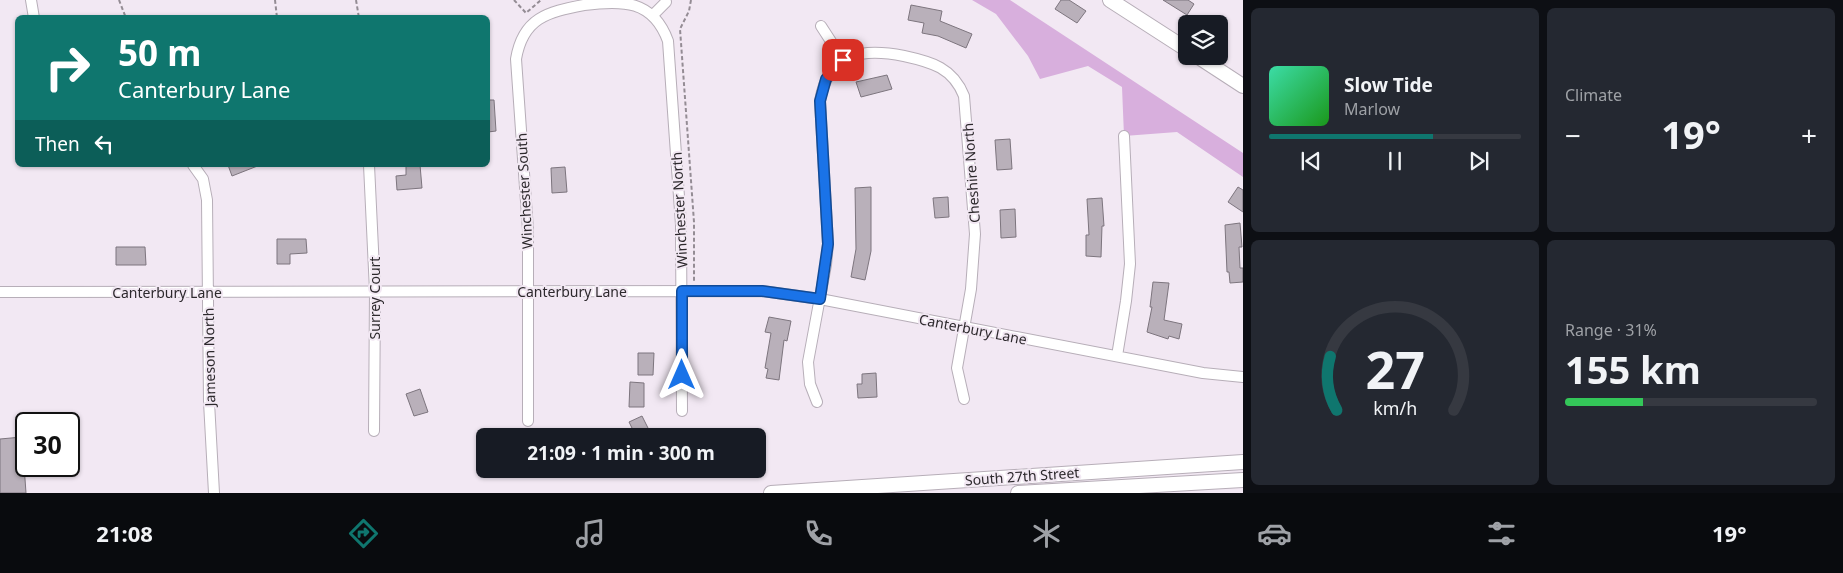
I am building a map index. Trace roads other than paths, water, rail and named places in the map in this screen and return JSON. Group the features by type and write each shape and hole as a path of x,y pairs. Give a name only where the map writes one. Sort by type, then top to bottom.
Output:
{"main road":[{"path":"1110,0 1178,45"},
{"path":"1211,65 1243,86"},
{"name":"South 27th Street","path":"771,493 1243,462"},
{"path":"1150,467 1151,489"},
{"name":"South 27th Street","path":"1018,493 1151,489 1243,480"}],"street":[{"path":"31,0 34,15"},
{"name":"Winchester North","path":"586,5 621,0 634,3 652,14 665,32 669,50 681,224 682,411"},
{"path":"652,14 666,2"},
{"name":"Winchester South","path":"528,421 528,230 516,59 518,46 536,20 555,11 586,5"},
{"path":"817,402 810,384 808,362 828,244 820,101 826,79 843,60 821,26"},
{"name":"Cheshire North","path":"843,60 853,55 872,51 931,62 940,66 955,79 964,96 975,234 974,266 958,368 964,399"},
{"path":"1117,356 1130,264 1124,136"},
{"name":"Jameson North","path":"194,167 203,179 207,192 209,402 214,493"},
{"name":"Surrey Court","path":"369,167 375,291 374,431"},
{"name":"Canterbury Lane","path":"0,292 762,291 820,299 1117,356 1136,364 1243,377"}]}
